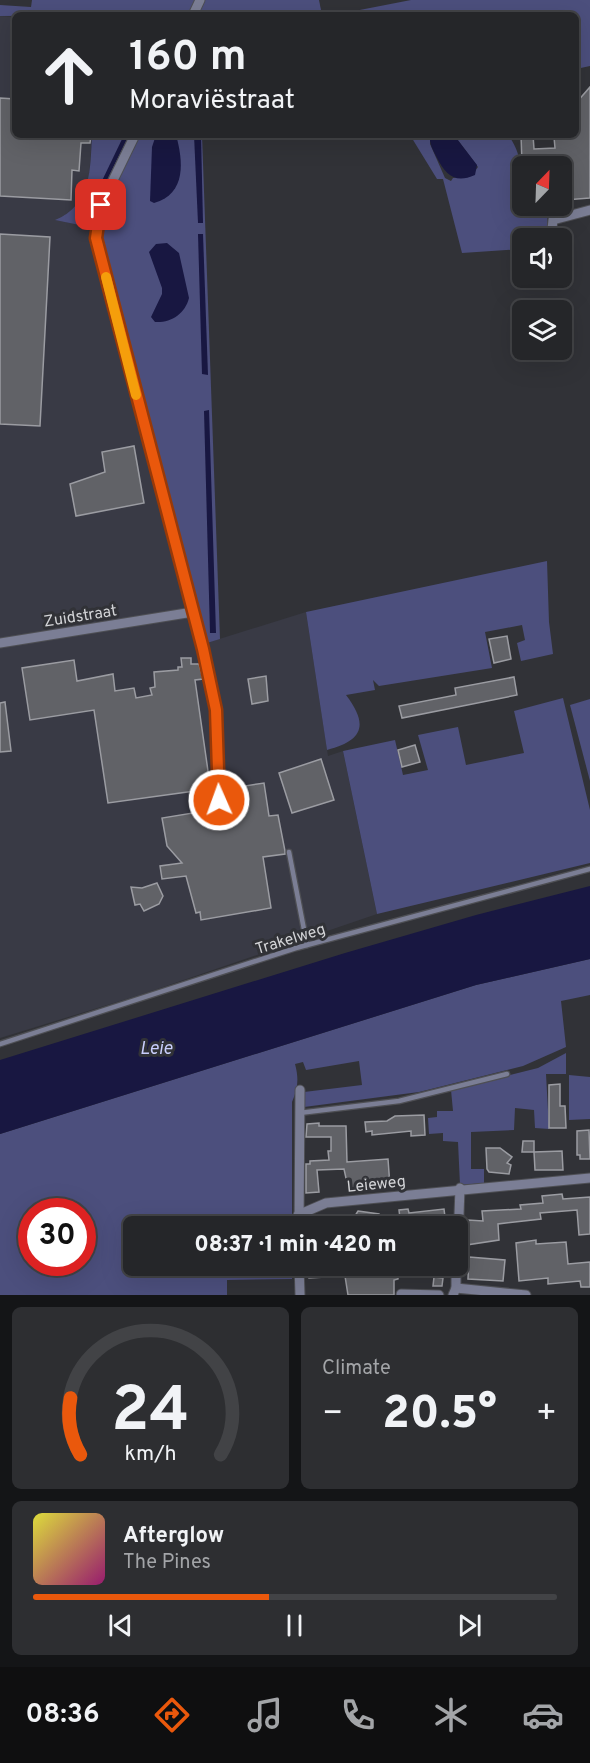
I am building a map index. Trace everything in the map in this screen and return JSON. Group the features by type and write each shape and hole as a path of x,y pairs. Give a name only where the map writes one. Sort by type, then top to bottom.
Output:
{"street":[{"path":"134,138 101,205 96,238 193,612 216,710 219,800"},
{"path":"552,228 553,220 590,210"},
{"name":"Zuidstraat","path":"0,643 193,612"},
{"path":"298,1215 300,1090"},
{"name":"Leieweg","path":"298,1215 326,1203 460,1188 590,1178"},
{"path":"459,1216 460,1188"},
{"path":"299,1276 300,1295"},
{"path":"456,1276 455,1292 526,1295"},
{"path":"401,1293 439,1295"}],"lane":[{"path":"289,852 307,945"},
{"name":"Trakelweg","path":"0,1044 307,945 590,869"},
{"path":"299,1113 399,1101 507,1074"}],"shaded area":[{"path":"32,0 195,0 191,12 12,12 12,16 0,16 0,5 31,7"},
{"path":"204,0 319,0 321,12 198,12"},
{"path":"411,0 590,0 590,66 579,68 579,12 349,12"},
{"path":"0,16 12,17 12,138 92,138 89,179 85,189 74,210 56,220 89,227 197,646 306,612 328,756 343,751 377,914 140,995 0,1038"},
{"path":"92,138 130,138 89,227 55,220 76,205 87,185"},
{"path":"138,138 202,138 220,639 207,643 100,241 104,209"},
{"path":"412,138 430,138 430,144 445,178 451,181 453,178 471,176 478,167 456,138 510,138 518,156 512,156 512,216 547,216 548,228 512,228 512,250 462,253 443,179 437,179"},
{"path":"547,561 549,622 553,654 521,661 517,643 525,640 522,625 485,632 492,668 379,686 373,680 375,690 346,695 360,723 355,737 327,750 306,612"},
{"path":"563,698 590,810 590,863 377,914 343,751 395,740 403,775 428,770 418,735 458,727 466,765 524,753 514,711"},
{"path":"590,699 590,781 570,705"},
{"path":"590,959 590,995 561,1001 566,1047 523,1066 419,1092 304,1107 304,1092 362,1085 359,1061 306,1070 303,1062 295,1064 297,1088 292,1102 292,1216 123,1216 123,1276 292,1276 292,1279 227,1280 227,1295 0,1295 0,1134 476,985"},
{"path":"566,1053 566,1074 546,1074 549,1129 535,1128 534,1110 515,1108 514,1130 471,1132 471,1169 484,1169 484,1183 460,1185 458,1142 443,1141 443,1133 429,1134 428,1118 437,1117 437,1111 453,1111 451,1090 538,1068"},
{"path":"569,1075 590,1077 590,1119 569,1120"}],"water":[{"path":"123,138 128,138 90,215 86,214"},
{"path":"155,138 177,138 181,165 177,184 172,192 165,199 154,203 150,201 152,147"},
{"path":"194,138 201,138 203,223 198,223"},
{"path":"430,138 456,138 477,165 475,175 462,179 448,173 440,164"},
{"path":"198,234 203,234 208,375 202,374"},
{"path":"167,243 179,253 189,298 181,313 172,319 155,322 151,317 162,294 162,288 149,252 156,244"},
{"path":"209,410 216,633 210,633 204,411"},
{"name":"Leie","path":"590,886 590,959 476,985 0,1134 0,1060 345,953 476,915"}],"building":[{"path":"590,87 590,198 572,199 572,156 522,156 521,138 533,138 534,149 555,148 554,138 579,138 579,100"},
{"path":"0,98 12,99 12,138 91,138 90,143 81,143 79,171 72,170 71,200 0,196"},
{"path":"0,234 50,237 40,426 0,424"},
{"path":"134,446 144,503 76,516 70,484 105,472 102,452"},
{"path":"507,636 511,659 494,663 489,639"},
{"path":"181,658 191,658 191,664 199,664 203,679 195,680 209,778 202,790 108,803 94,710 30,720 22,668 74,660 77,681 113,674 115,691 134,688 136,698 152,695 150,688 155,687 154,672 178,670 178,667 182,667"},
{"path":"266,676 268,701 252,704 248,679"},
{"path":"514,677 517,695 402,718 399,706 456,695 455,688"},
{"path":"5,702 11,751 0,752 0,703"},
{"path":"415,745 420,762 402,767 398,750"},
{"path":"321,759 334,800 292,813 279,773"},
{"path":"264,783 269,816 278,815 285,851 285,854 263,857 271,908 201,920 200,912 196,913 186,876 162,879 160,866 182,863 167,846 162,818 230,807 226,789"},
{"path":"157,883 163,896 159,904 144,911 140,904 135,905 131,887 142,888"},
{"path":"560,1084 560,1106 565,1106 566,1128 549,1128 549,1085"},
{"path":"424,1115 425,1135 411,1136 411,1131 372,1135 372,1131 366,1132 365,1122 387,1121 395,1116"},
{"path":"319,1123 319,1126 346,1126 347,1162 388,1159 390,1186 349,1192 344,1169 317,1170 319,1192 306,1193 306,1164 310,1164 310,1161 329,1160 328,1151 331,1151 331,1137 306,1137 307,1124"},
{"path":"589,1130 590,1159 580,1159 580,1155 577,1155 577,1131"},
{"path":"523,1141 534,1141 534,1152 522,1152"},
{"path":"486,1148 500,1148 512,1157 507,1163 511,1165 509,1174 489,1172"},
{"path":"562,1151 563,1170 535,1170 534,1152"},
{"path":"562,1194 563,1199 590,1197 590,1234 579,1235 577,1210 540,1213 541,1219 498,1224 499,1240 468,1245 468,1220 483,1221 482,1211 521,1209 520,1205 543,1203 542,1196"},
{"path":"408,1209 409,1213 444,1209 445,1216 400,1216 399,1210"},
{"path":"358,1211 379,1214 379,1216 355,1216"},
{"path":"536,1240 536,1244 566,1242 568,1264 590,1262 590,1287 581,1287 580,1281 548,1284 548,1278 519,1281 516,1243"},
{"path":"469,1257 505,1260 503,1281 468,1279"},
{"path":"309,1276 325,1276 325,1277 309,1278"},
{"path":"345,1276 398,1276 398,1279 394,1280 394,1295 348,1295"},
{"path":"434,1277 443,1278 442,1286 433,1286"}],"slow traffic":[{"path":"106,277 136,395"}],"route":[{"path":"101,205 96,238 203,649 216,710 219,800"}]}
